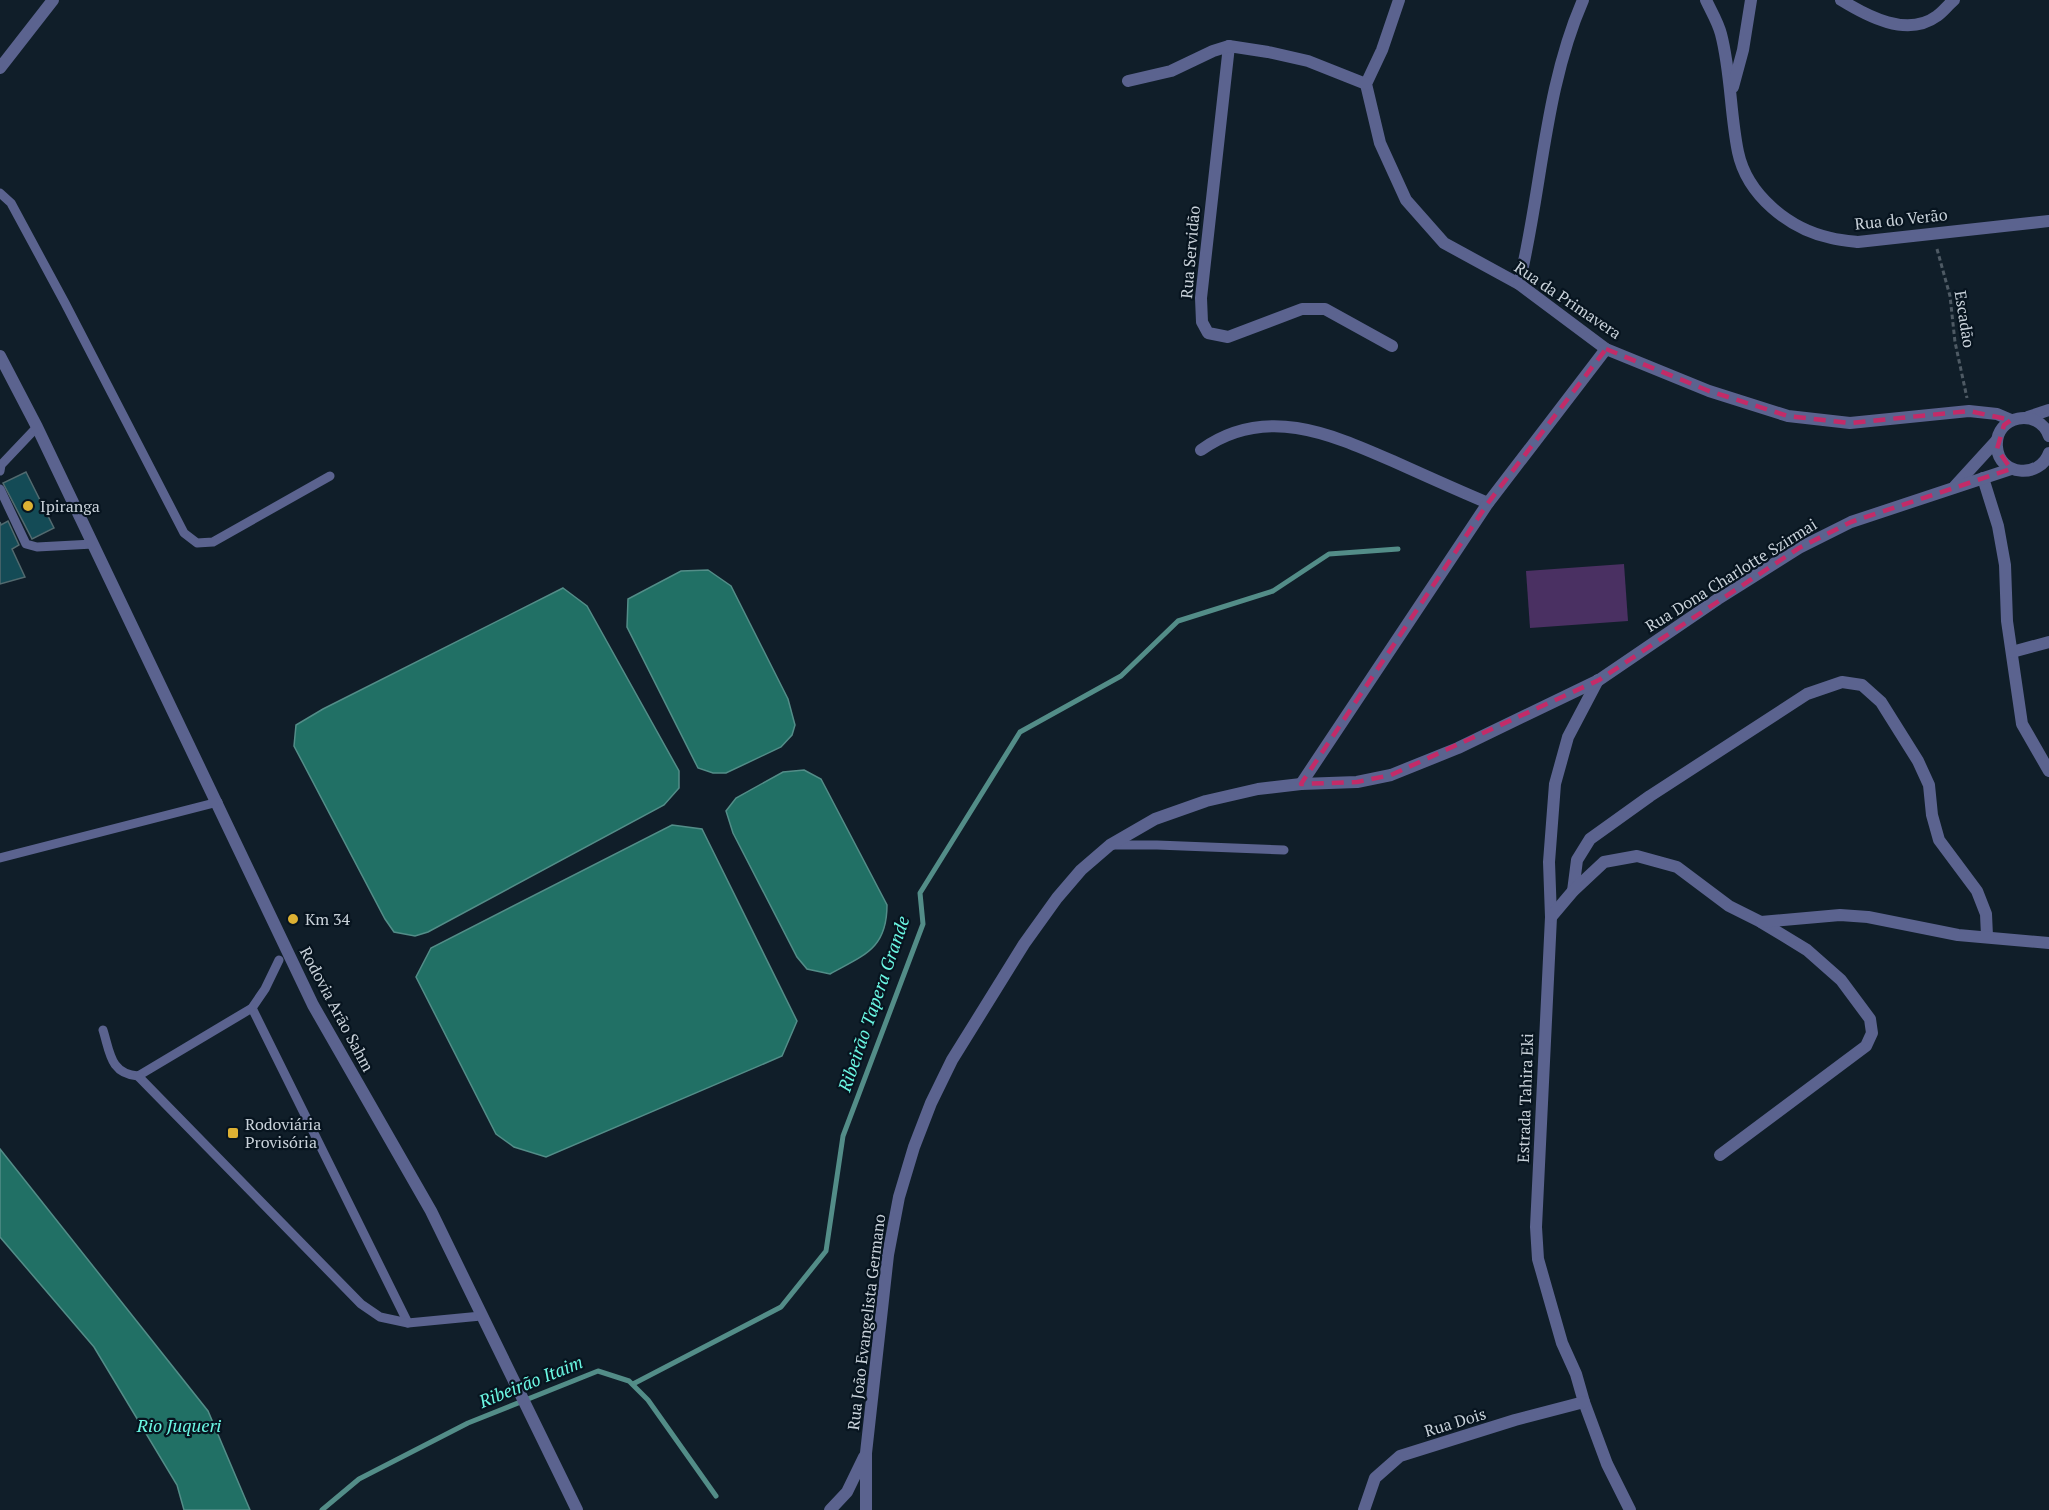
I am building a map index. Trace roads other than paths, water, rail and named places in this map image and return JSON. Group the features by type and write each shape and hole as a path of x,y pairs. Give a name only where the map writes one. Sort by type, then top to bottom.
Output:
{"street":[{"path":"0,68 53,0"},
{"path":"1128,81 1171,71 1212,51 1229,46 1308,61 1366,84 1382,50 1399,0"},
{"name":"Rua do Verão","path":"1706,0 1721,32 1732,91 1738,153 1747,179 1768,206 1798,225 1829,238 1858,242 2049,220"},
{"path":"1732,91 1743,50 1751,0"},
{"path":"1841,0 1865,15 1897,25 1919,23 1935,17 1954,0"},
{"path":"1519,284 1529,241 1553,96 1582,1"},
{"name":"Rua Servidão","path":"1229,46 1201,298 1202,322 1208,333 1228,337 1302,309 1325,309 1392,346"},
{"name":"Rua da Primavera","path":"1366,84 1380,143 1406,200 1444,243 1519,284 1606,349 1709,391 1788,416 1850,423 1969,411 1997,414 2011,420"},
{"path":"1301,784 1488,503 1606,349"},
{"name":"Rodovia Arão Sahm","path":"0,356 37,427 218,802 313,1005 431,1211 577,1510"},
{"path":"2011,420 2049,410"},
{"path":"2028,417 2047,430"},
{"name":"Rua Dona Charlotte Szirmai","path":"1954,487 1997,440 2004,425 2011,420"},
{"path":"1201,450 1218,438 1249,428 1286,426 1318,431 1354,444 1488,503"},
{"path":"1997,440 2000,457 2011,469"},
{"name":"Rua Dona Charlotte Szirmai","path":"1599,680 1718,599 1799,548 1851,522 2011,469 2028,471 2047,459"},
{"path":"1983,478 1998,526 2005,565 2007,621 2022,724 2049,771"},
{"path":"2012,652 2049,642"},
{"name":"Rua João Evangelista Germano","path":"866,1510 866,1453 888,1255 899,1197 914,1147 952,1060 1024,944 1057,898 1082,870 1110,846 1155,819 1206,801 1257,789 1301,784 1357,782 1391,775 1458,748 1599,680"},
{"name":"Estrada Tahira Eki","path":"1599,680 1568,737 1555,784 1549,862 1551,917 1536,1227 1538,1259 1559,1332 1607,1464 1630,1510"},
{"path":"1573,891 1577,860 1590,839 1650,796 1808,694 1842,682 1862,685 1881,702 1918,761 1929,785 1932,815 1939,840 1977,891 1986,914 1988,936"},
{"path":"1551,917 1573,891 1604,862 1637,856 1677,867 1729,906 1807,950 1841,980 1870,1019 1872,1032 1866,1046 1720,1155"},
{"path":"1761,922 1840,915 1868,917 1958,934 2049,943"},
{"name":"Rua Dois","path":"1364,1510 1375,1478 1400,1455 1515,1420 1584,1402"},
{"name":"Rua João Evangelista Germano","path":"830,1510 847,1492 866,1453"}],"lane":[{"path":"0,193 11,203 66,303 184,533 197,543 213,542 330,476"},
{"path":"0,471 1,465 37,427"},
{"path":"0,489 26,544 37,547 93,544"},
{"path":"0,858 218,802"},
{"path":"1110,846 1157,845 1284,850"},
{"path":"103,1030 116,1067 125,1075 138,1076 252,1008 265,989 279,960"},
{"path":"252,1008 408,1323"},
{"path":"138,1076 361,1304 380,1317 408,1323 481,1316"}],"water":[{"path":"708,570 731,586 788,699 795,725 792,735 781,747 726,773 713,773 698,768 627,627 628,599 681,571"},
{"path":"563,588 587,606 679,771 679,788 664,805 428,932 415,936 394,932 294,746 296,725 323,709"},
{"path":"804,770 821,779 887,905 883,932 878,941 863,955 830,974 807,969 797,957 733,833 726,811 736,798 783,772"},
{"path":"672,825 702,829 797,1021 782,1056 546,1157 514,1147 496,1134 416,977 431,948"},
{"name":"Rio Juqueri","path":"0,1149 208,1411 250,1510 184,1510 177,1485 94,1347 0,1237"}],"waterway":[{"name":"Ribeirão Tapera Grande","path":"633,1384 781,1307 826,1251 843,1136 923,924 920,893 1020,732 1121,676 1178,621 1273,591 1329,554 1398,549"},
{"name":"Ribeirão Itaim","path":"322,1510 359,1479 468,1423 598,1371 629,1381 648,1400 716,1496"}],"place":[{"name":"Ipiranga","path":"28,506"},
{"name":"Km 34","path":"293,919"},
{"name":"Rodoviária Provisória","path":"233,1133"}]}
